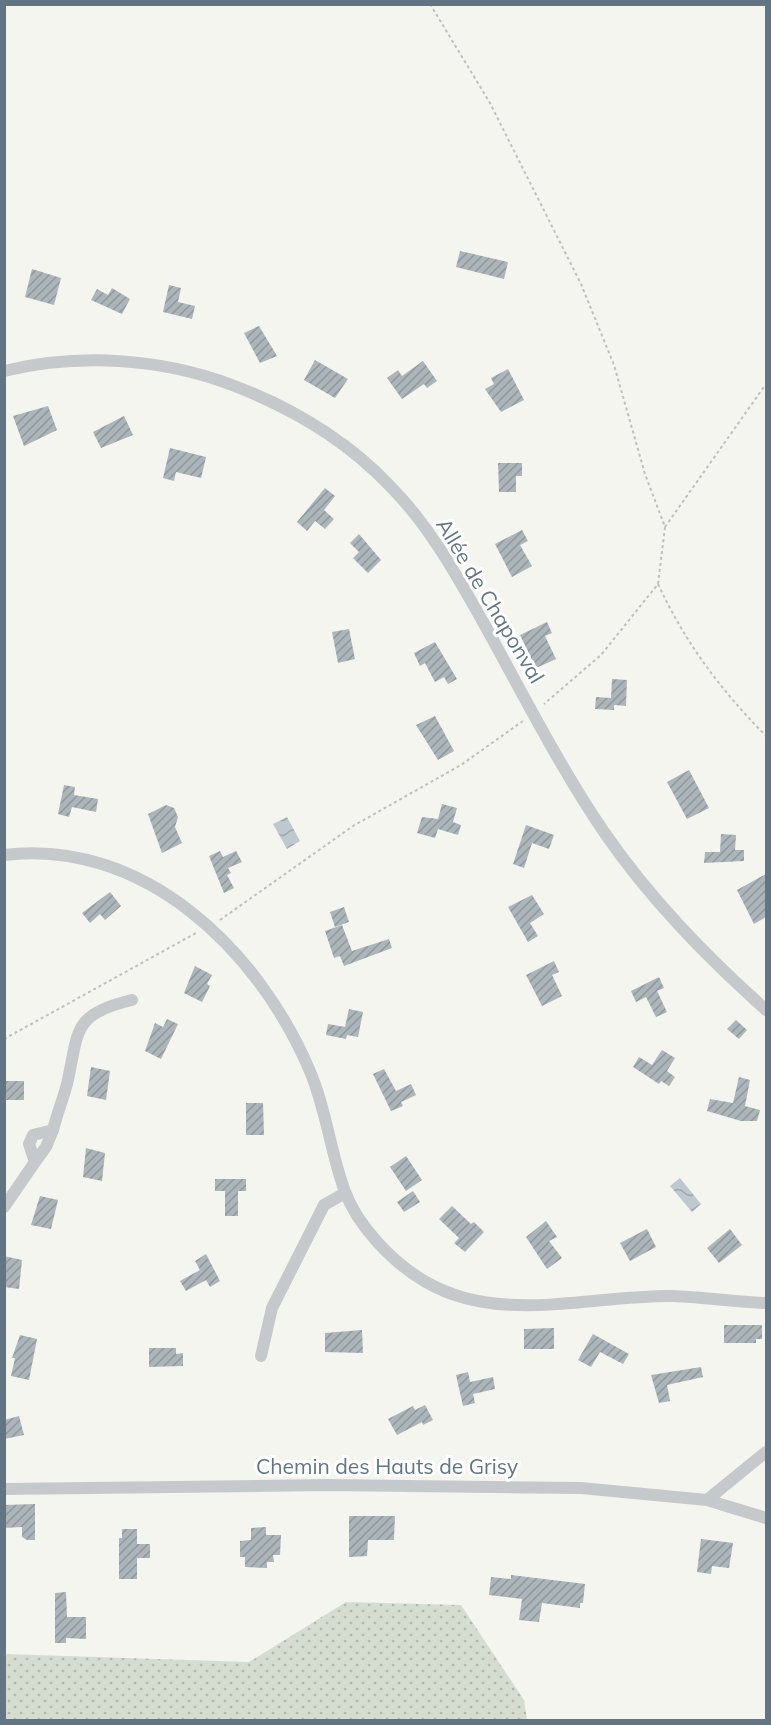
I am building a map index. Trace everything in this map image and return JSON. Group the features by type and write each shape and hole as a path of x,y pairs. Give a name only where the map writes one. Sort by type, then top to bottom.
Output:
{"street":[{"name":"Allée de Chaponval","path":"4,371 75,361 161,366 216,379 268,399 308,422 371,467 391,486 448,560 578,792 632,872 675,923 766,1010"},
{"path":"4,855 34,853 63,855 115,867 169,894 208,926 269,994 293,1034 320,1098 345,1193 375,1239 426,1282 460,1297 492,1304 526,1306 672,1296 766,1304"},
{"path":"4,1206 35,1162 28,1144 33,1136 53,1130 77,1034 88,1018 106,1006 132,1000"},
{"path":"261,1356 272,1308 324,1205 345,1193"},
{"path":"707,1500 766,1452"},
{"name":"Chemin des Hauts de Grisy","path":"4,1489 328,1485 581,1488 707,1500 766,1518"}],"path":[{"path":"430,4 490,103 581,284 614,365 645,474 665,527 658,584 674,618 722,689 766,736"},
{"path":"665,527 766,384"},
{"path":"4,1039 220,920 353,826 461,765 534,713 600,655 658,584"}],"shaded area":[{"path":"346,1602 461,1605 524,1700 527,1720 5,1720 5,1654 249,1662"}],"water":[{"path":"287,817 300,841 287,849 273,824"},
{"path":"680,1178 701,1204 692,1212 670,1186"}],"building":[{"path":"460,251 508,262 504,279 456,267"},
{"path":"32,269 61,278 54,305 25,297"},
{"path":"169,285 181,288 178,302 195,306 192,319 163,312"},
{"path":"112,288 130,299 122,314 91,300 97,289 108,295"},
{"path":"259,326 277,356 260,363 244,333"},
{"path":"315,360 348,379 335,398 304,380"},
{"path":"423,361 437,381 427,388 424,384 402,399 387,378 398,370 402,376"},
{"path":"508,369 524,400 501,412 485,389 494,384 491,378"},
{"path":"48,406 57,430 24,446 13,416"},
{"path":"124,416 133,435 101,448 93,432"},
{"path":"170,448 206,457 201,478 176,472 174,481 163,478"},
{"path":"498,463 522,463 522,476 516,476 516,492 499,492"},
{"path":"325,488 335,496 324,510 334,519 325,529 315,521 307,531 297,522"},
{"path":"522,530 528,541 520,545 532,566 512,577 495,544"},
{"path":"359,534 381,560 368,573 353,558 359,552 350,543"},
{"path":"547,622 552,633 545,636 556,659 536,668 520,635"},
{"path":"349,629 355,659 338,663 332,632"},
{"path":"435,642 457,679 448,684 444,677 435,682 425,663 420,666 414,653"},
{"path":"612,679 627,680 626,706 614,705 614,710 595,709 596,697 611,698"},
{"path":"435,716 454,751 438,760 416,725"},
{"path":"689,770 709,808 687,819 667,782"},
{"path":"64,785 75,787 74,795 98,799 96,812 72,807 69,817 58,814"},
{"path":"442,804 457,808 453,822 461,825 458,835 438,829 435,838 417,833 422,817 438,819"},
{"path":"166,805 174,808 178,817 175,827 182,843 162,853 148,814"},
{"path":"526,825 554,835 549,849 532,843 524,868 513,864"},
{"path":"721,834 736,835 735,850 744,850 744,861 704,863 705,852 720,852"},
{"path":"220,851 223,857 236,851 242,862 228,868 231,873 227,875 234,888 224,893 209,856"},
{"path":"766,874 766,917 754,924 737,890"},
{"path":"110,892 121,906 105,920 100,914 90,923 82,913"},
{"path":"532,895 544,914 530,923 538,936 528,942 508,907"},
{"path":"344,907 349,922 335,927 330,912"},
{"path":"342,925 352,951 389,939 392,948 344,966 340,956 334,958 325,931"},
{"path":"554,961 559,972 552,975 562,996 542,1006 526,975"},
{"path":"195,966 212,975 207,984 210,986 202,1002 184,993"},
{"path":"659,977 664,988 657,991 667,1012 656,1017 646,997 636,1002 631,991"},
{"path":"349,1009 363,1012 358,1037 347,1035 346,1039 326,1035 328,1024 345,1027"},
{"path":"167,1019 178,1024 161,1059 145,1051 155,1023 163,1027"},
{"path":"736,1020 747,1030 739,1039 727,1029"},
{"path":"662,1050 675,1058 667,1071 675,1077 669,1086 661,1081 659,1084 633,1067 639,1057 652,1065"},
{"path":"91,1067 110,1071 106,1100 87,1096"},
{"path":"384,1069 396,1091 411,1084 416,1095 401,1102 403,1106 391,1111 373,1074"},
{"path":"739,1077 750,1080 745,1106 760,1110 757,1121 741,1121 707,1111 710,1099 733,1103"},
{"path":"5,1081 24,1081 24,1100 4,1100"},
{"path":"246,1103 263,1103 264,1135 246,1135"},
{"path":"86,1148 105,1153 102,1181 83,1177"},
{"path":"406,1156 422,1180 406,1191 390,1167"},
{"path":"215,1179 246,1179 246,1191 238,1191 238,1216 225,1216 225,1191 215,1191"},
{"path":"413,1191 420,1202 404,1212 397,1202"},
{"path":"40,1196 58,1200 51,1229 31,1225"},
{"path":"452,1206 471,1224 474,1222 484,1232 465,1252 454,1243 459,1238 439,1219"},
{"path":"546,1221 557,1237 549,1241 562,1258 547,1269 526,1237"},
{"path":"647,1229 656,1247 630,1261 620,1243"},
{"path":"730,1229 742,1245 719,1263 707,1248"},
{"path":"206,1254 220,1281 210,1287 206,1280 186,1291 180,1281 200,1270 195,1261"},
{"path":"4,1256 22,1260 19,1289 4,1287"},
{"path":"724,1325 762,1325 762,1339 756,1339 756,1343 724,1343"},
{"path":"554,1328 554,1349 524,1349 524,1329"},
{"path":"362,1330 363,1353 325,1352 325,1333"},
{"path":"593,1334 629,1354 623,1364 600,1352 591,1367 578,1360"},
{"path":"20,1335 37,1339 29,1380 11,1376 15,1358 12,1358"},
{"path":"149,1348 176,1348 176,1354 183,1353 183,1366 149,1367"},
{"path":"701,1367 703,1377 667,1385 670,1401 659,1403 651,1375"},
{"path":"468,1372 470,1382 493,1377 495,1389 473,1394 475,1403 463,1406 456,1375"},
{"path":"425,1405 433,1420 423,1425 422,1422 397,1435 388,1419 413,1406 415,1410"},
{"path":"19,1416 24,1435 4,1439 4,1420"},
{"path":"35,1504 35,1540 22,1537 22,1527 4,1528 4,1505"},
{"path":"349,1516 395,1516 394,1540 368,1540 367,1556 349,1557"},
{"path":"266,1527 266,1535 281,1535 280,1555 273,1555 274,1562 267,1562 267,1568 245,1567 245,1557 240,1557 240,1541 251,1540 251,1528"},
{"path":"122,1529 137,1529 137,1544 150,1544 150,1558 137,1558 137,1579 119,1579 119,1538 122,1538"},
{"path":"701,1539 733,1543 729,1568 712,1566 711,1574 697,1572"},
{"path":"511,1575 585,1584 583,1603 580,1603 580,1608 542,1603 539,1622 519,1620 522,1599 489,1595 491,1577 511,1579"},
{"path":"66,1592 67,1617 86,1617 86,1639 66,1638 66,1643 55,1643 55,1593"}]}
